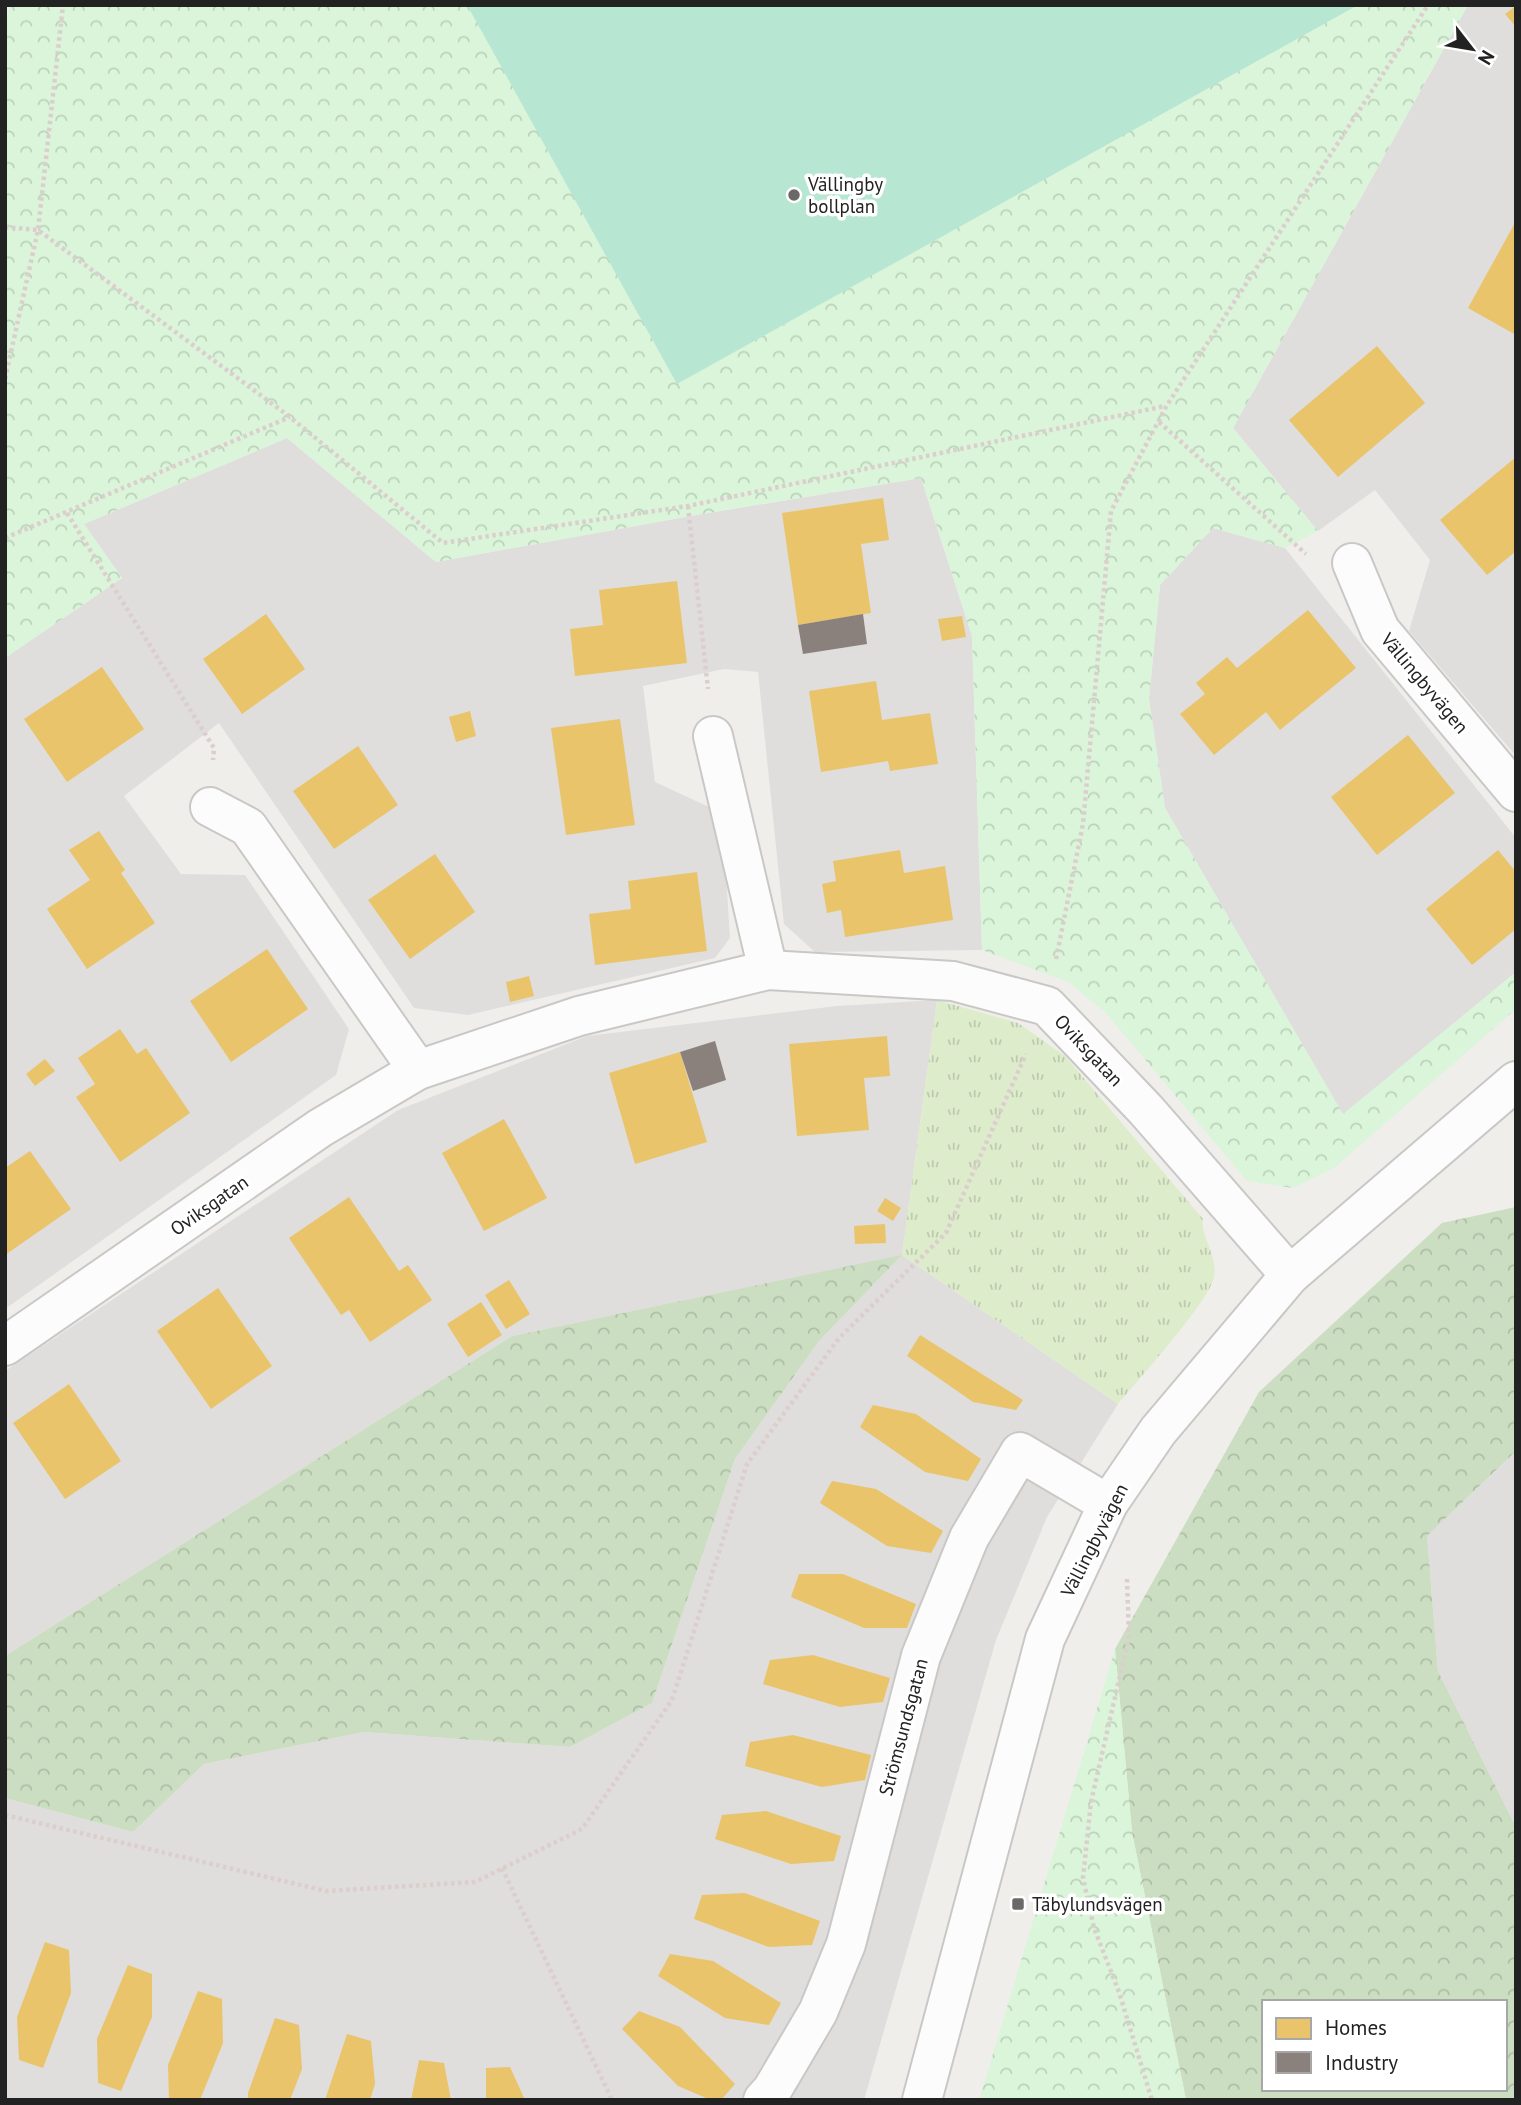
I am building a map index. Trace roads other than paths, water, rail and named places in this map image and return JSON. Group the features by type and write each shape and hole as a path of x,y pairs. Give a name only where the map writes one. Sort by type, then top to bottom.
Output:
{"street":[{"name":"Vällingbyvägen","path":"1352,563 1380,630 1516,792"},
{"path":"713,736 768,970"},
{"path":"210,807 248,827 418,1070"},
{"name":"Oviksgatan","path":"5,1346 320,1128 418,1070 579,1016 768,970 953,981 1047,1006 1146,1110 1290,1275"},
{"name":"Vällingbyvägen","path":"922,2100 1045,1639 1108,1504 1158,1431 1290,1275 1516,1081"},
{"name":"Strömsundsgatan","path":"763,2100 772,2090 818,2012 846,1944 921,1656 969,1538 1020,1452 1108,1504"}],"place":[{"name":"Vällingby bollplan","path":"794,195"},
{"name":"Täbylundsvägen","path":"1018,1904"}]}
